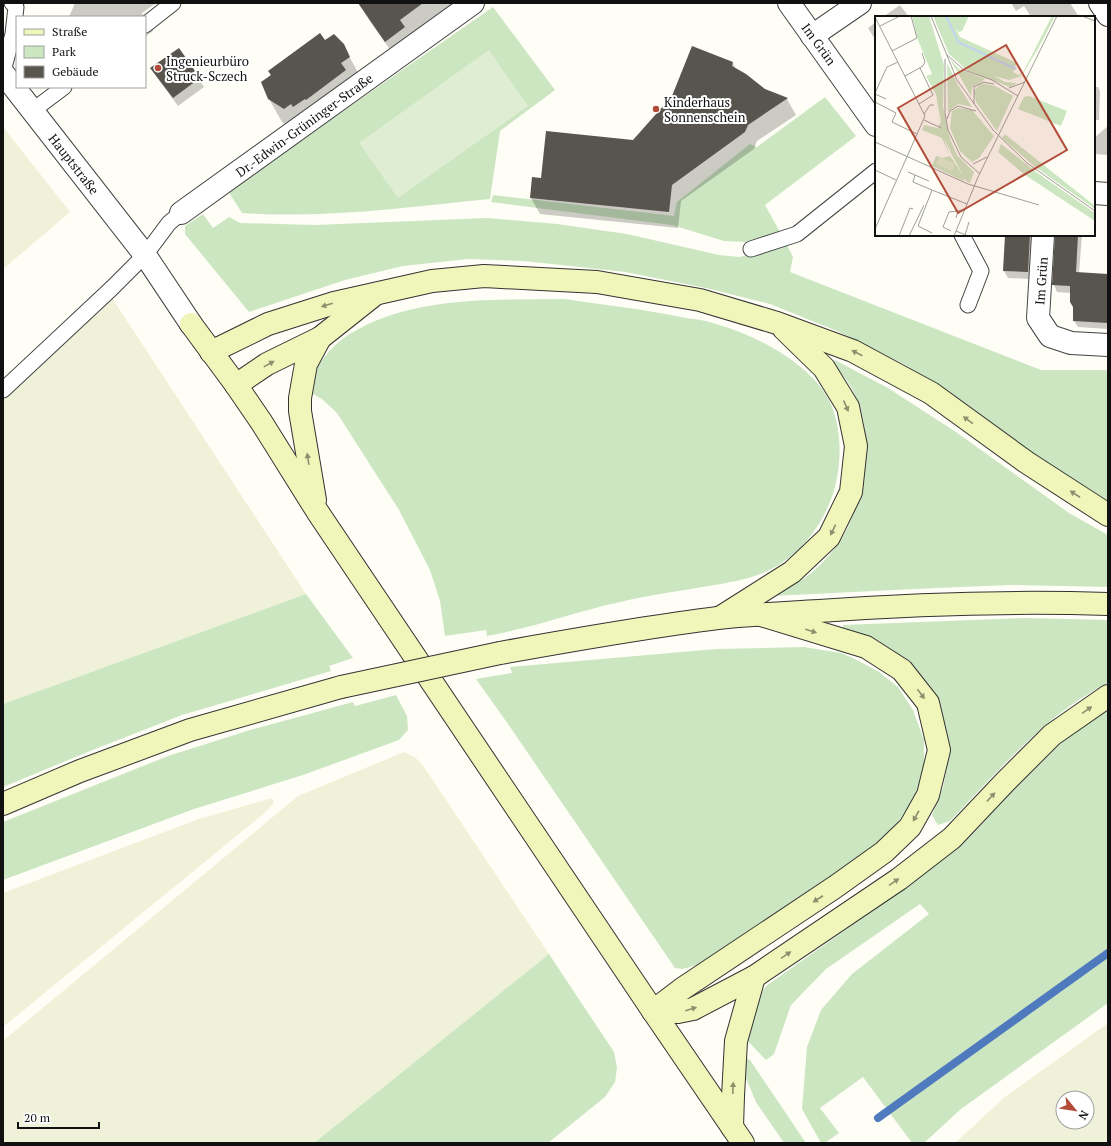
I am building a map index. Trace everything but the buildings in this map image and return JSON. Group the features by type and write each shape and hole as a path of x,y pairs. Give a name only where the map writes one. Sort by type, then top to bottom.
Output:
{"main road":[{"path":"211,352 268,324 334,303 432,281 484,276 598,282 700,300 778,323 853,351 931,393 1026,462 1108,515"},
{"path":"236,385 267,364 320,338 379,292"},
{"path":"720,618 792,572 830,537 851,492 856,446 848,407 824,368 778,323"},
{"path":"191,324 262,423 317,512 738,1135"},
{"path":"317,512 300,411 300,398 306,364 320,338"},
{"path":"3,804 80,771 190,730 341,687 500,652 613,633 720,618 961,603 1058,602 1108,604"},
{"path":"653,1011 682,988 835,887 884,852 910,827 928,795 938,750 928,703 902,670 866,647 761,615"},
{"path":"653,1011 678,1012 692,1010 754,978 899,879 952,838 1052,735 1108,696"},
{"path":"738,1135 733,1096 736,1041 754,978"}],"street":[{"name":"Dr.-Edwin-Grüninger-Straße","path":"181,213 473,3"},
{"name":"Im Grün","path":"789,3 875,124"},
{"path":"812,36 860,3"},
{"path":"1100,3 1108,15"},
{"name":"Hauptstraße","path":"3,72 145,255 191,324"},
{"path":"1095,193 1108,194"},
{"name":"Im Grün","path":"1043,236 1038,318 1050,336 1071,343 1108,345"}],"lane":[{"path":"146,24 173,3"},
{"path":"3,72 13,34 15,4"},
{"path":"32,111 63,88"},
{"path":"751,249 797,234 875,172"},
{"name":"Dr.-Edwin-Grüninger-Straße","path":"145,255 169,223 181,213"},
{"path":"963,236 981,271 968,305"},
{"path":"3,390 145,255"}],"green space":[{"path":"493,7 555,90 500,131 490,199 397,209 335,213 242,213 228,191"},
{"path":"489,50 528,106 398,198 359,143"},
{"path":"825,97 856,136 765,205 780,232 744,242 724,241 672,225 491,202 493,195 674,216 677,202 750,144 757,147"},
{"path":"3,127 70,212 3,269"},
{"path":"203,214 213,228 229,217 240,223 315,225 487,218 557,224 627,234 719,255 739,257 787,245 793,257 790,272 1041,370 1108,370 1108,504 1054,469 969,408 905,365 837,331 770,304 706,288 625,272 524,261 468,259 403,266 345,280 249,312 185,234 185,226"},
{"path":"112,298 306,594 3,704 3,399"},
{"path":"565,299 712,323 747,335 777,350 792,360 817,382 830,402 836,419 840,446 837,478 833,492 822,519 805,543 783,562 766,572 729,582 653,595 603,606 504,633 487,636 486,630 445,636 440,601 430,570 399,510 337,413 322,399 311,393 314,379 321,363 328,353 343,338 368,324 392,315 416,308 465,301"},
{"path":"835,360 888,388 956,432 1069,513 1108,535 1108,587 1010,585 772,596 805,578 828,556 846,531 854,514 860,494 866,454 862,413 855,395 845,378 832,365"},
{"path":"306,594 353,658 329,666 331,671 182,715 3,787 3,704"},
{"path":"1025,618 1108,620 1108,683 1085,696 1043,727 1004,764 950,821 938,825 932,815 943,788 948,761 946,734 907,662 890,649 866,635 843,628 843,625"},
{"path":"804,647 841,653 879,672 898,687 913,710 924,740 924,771 913,799 898,822 878,843 841,871 700,964 683,969 675,968 476,679 512,673 510,667 716,649"},
{"path":"396,695 407,716 408,730 399,740 303,775 194,809 3,880 3,822 168,756 250,730 353,702 355,706"},
{"path":"1108,708 1108,1003 961,1109 924,1143 912,1143 863,1077 820,1108 839,1133 825,1143 821,1143 802,1109 807,1047 821,1010 852,974 929,914 920,904 826,969 791,1005 774,1054 766,1060 744,1037 755,1003 766,986 915,881 956,849 1044,758 1079,727"},
{"path":"404,752 415,757 424,767 549,954 314,1143 3,1143 3,1041 298,796"},
{"path":"272,798 274,803 261,816 3,1027 3,893 199,819"},
{"path":"549,954 614,1052 617,1068 615,1082 605,1097 548,1143 314,1143"},
{"path":"1108,1023 1108,1143 955,1143 1005,1097"},
{"path":"743,1056 750,1060 806,1143 784,1143 756,1102 745,1076"}],"waterway":[{"path":"878,1118 1108,953"}],"place":[{"name":"Ingenieurbüro Struck-Sczech","path":"158,68"},
{"name":"Kinderhaus Sonnenschein","path":"656,109"}]}
